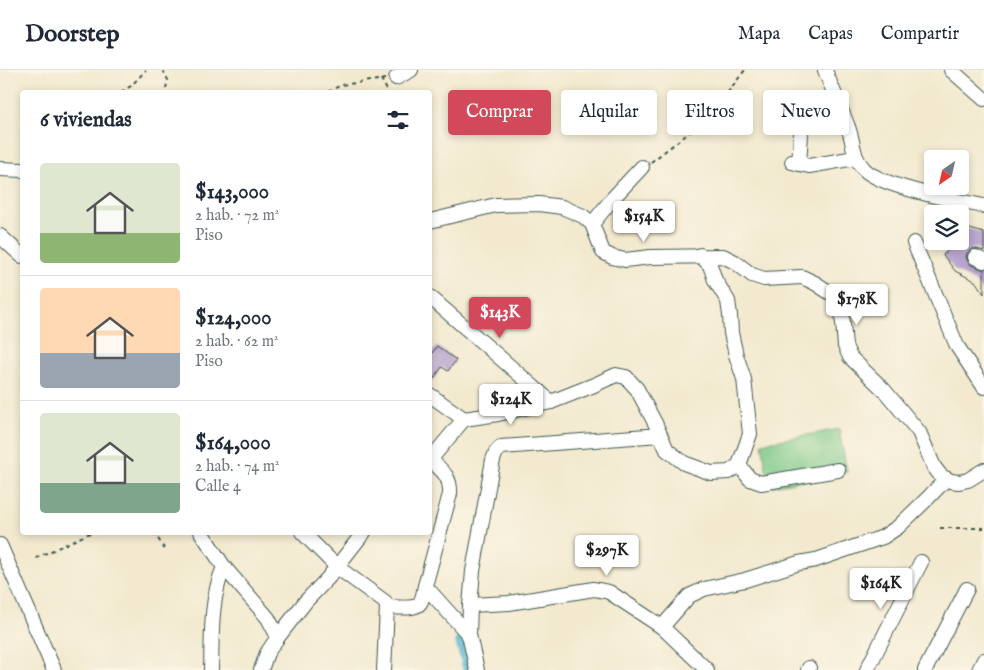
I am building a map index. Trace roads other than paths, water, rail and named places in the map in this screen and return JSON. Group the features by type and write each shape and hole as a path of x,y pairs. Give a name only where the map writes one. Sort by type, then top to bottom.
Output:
{"street":[{"path":"396,78 411,70"},
{"path":"825,70 849,129 855,158 864,170 880,180 937,196 984,206"},
{"path":"951,70 984,99"},
{"path":"801,135 795,163 810,166 855,158"},
{"path":"592,224 642,167"},
{"path":"0,169 20,170"},
{"path":"432,221 496,205 539,204 562,207 583,216 592,224 603,252 612,257 624,260 700,255 723,256 735,262 752,275 764,279 802,277 835,296 842,312 845,346 850,358 884,390 919,432 934,467 940,476 959,482 968,480 984,470"},
{"path":"0,236 20,254"},
{"path":"914,243 957,346 984,387"},
{"path":"432,458 464,420 551,402 616,375 626,377 637,389 667,450 684,463 712,473 729,472 739,465 750,434 744,379 731,333 728,301 710,266 700,255"},
{"path":"432,299 551,402"},
{"path":"432,396 464,420"},
{"path":"477,670 469,635 470,605 473,571 496,452 501,447 660,435"},
{"path":"387,606 410,607 417,606 421,602 450,494 449,480 432,462"},
{"path":"739,465 750,479 761,483 838,470"},
{"path":"662,627 689,596 704,589 816,560 884,537 898,527 946,478"},
{"path":"203,535 224,568 268,618 278,637"},
{"path":"305,535 337,567 385,602 387,606 384,670"},
{"path":"261,670 267,653 278,637 362,535"},
{"path":"0,545 6,574 54,670"},
{"path":"867,670 921,562"},
{"path":"211,670 213,613 218,580 224,568"},
{"path":"425,586 469,635"},
{"path":"470,605 509,603 594,589 609,592 662,627 707,670"},
{"path":"925,670 967,589"},
{"path":"979,670 984,660"}],"waterway":[{"path":"460,641 468,670"}]}
